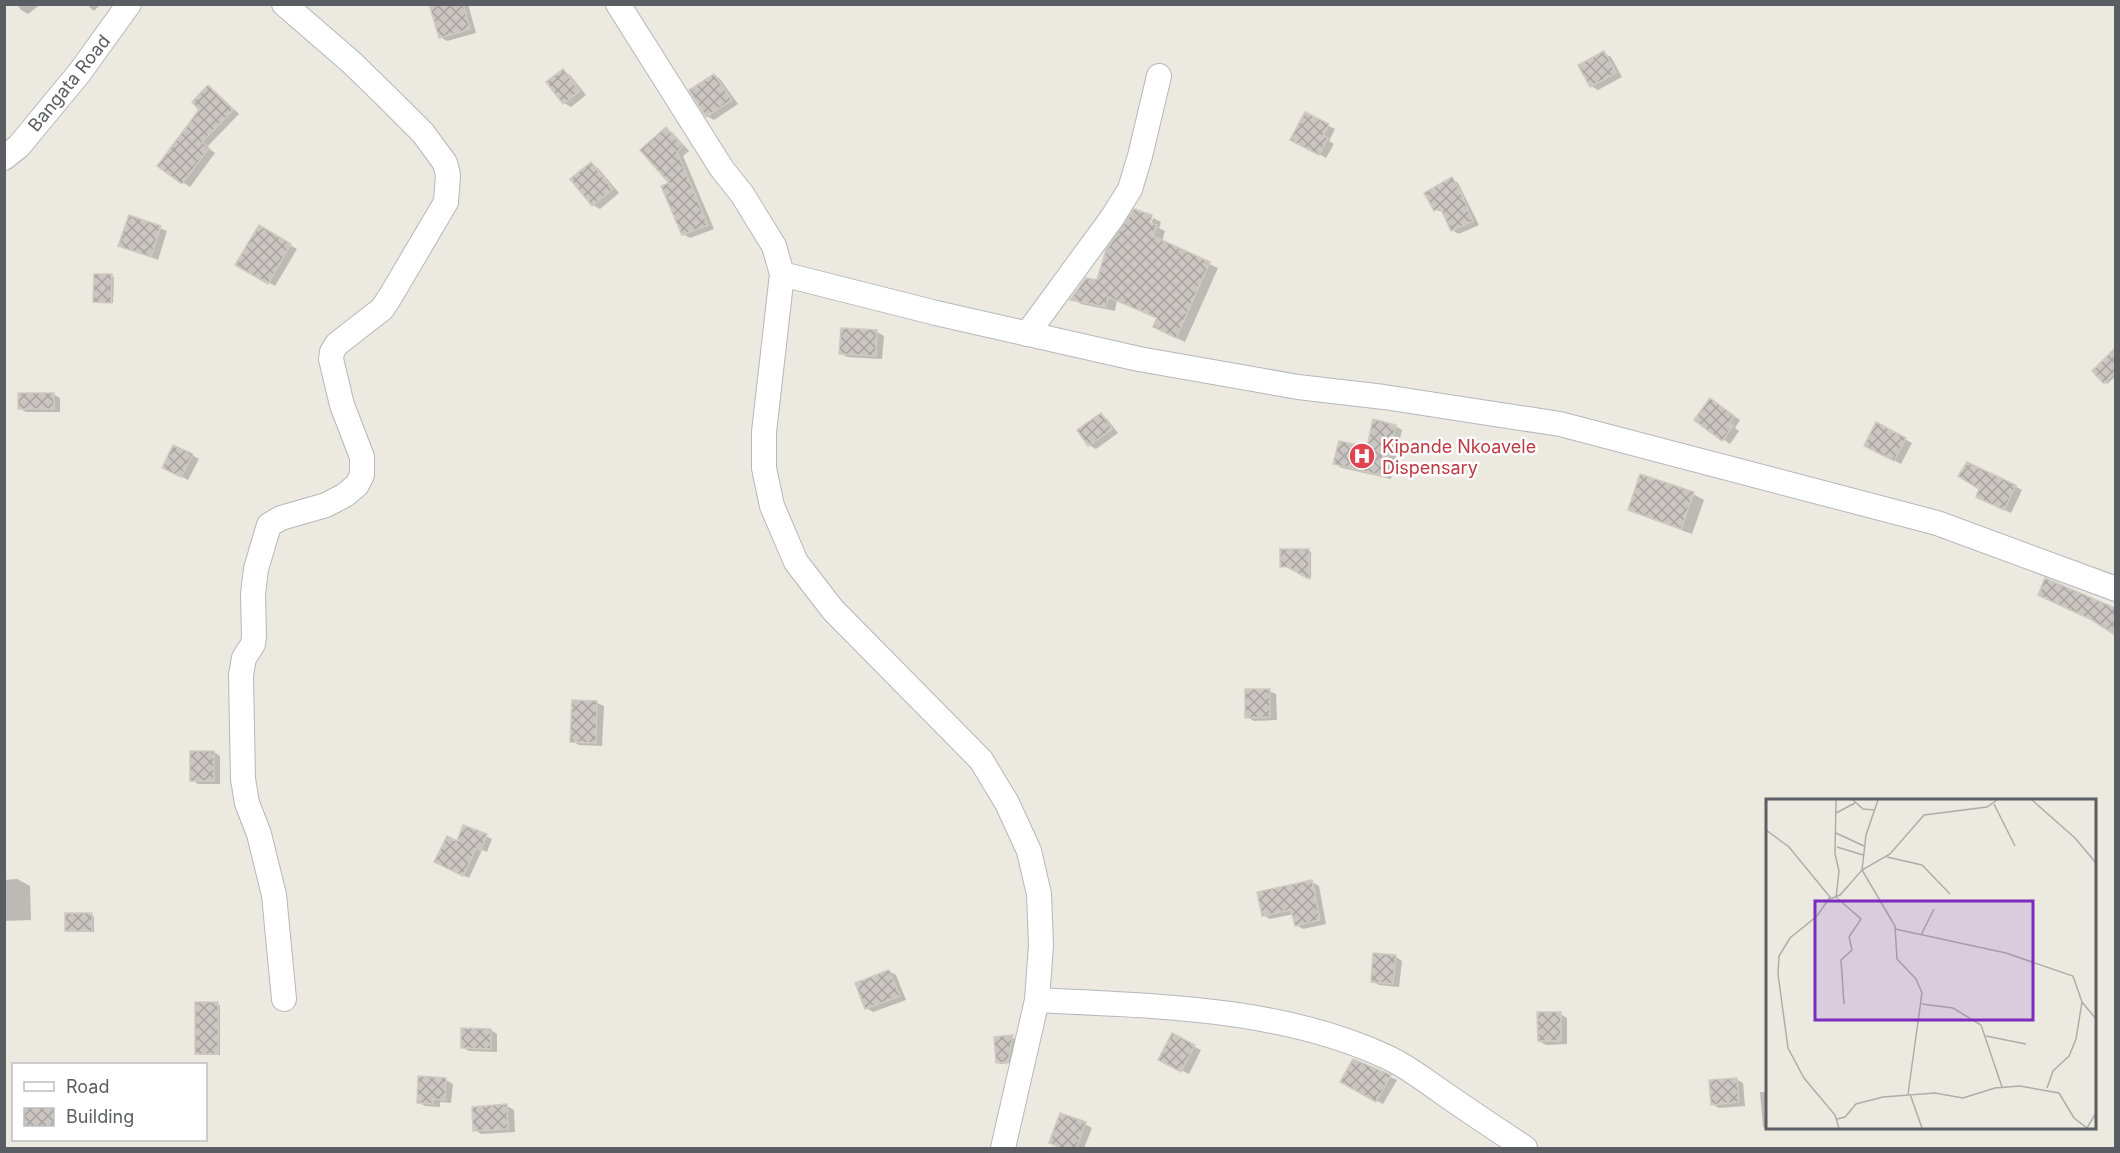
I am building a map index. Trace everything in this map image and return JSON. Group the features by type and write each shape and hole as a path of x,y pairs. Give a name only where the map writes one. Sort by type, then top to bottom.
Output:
{"street":[{"name":"Bangata Road","path":"4,158 19,146 80,72 129,4"},
{"path":"284,4 351,62 416,126 442,158 448,175 448,191 442,210 390,297 382,309 337,344 332,352 331,358 342,405 362,457 362,475 357,485 335,500 305,512 281,518 269,525 256,569 253,594 255,636 244,658 241,675 243,779 247,803 259,834 274,895 284,999"},
{"path":"618,4 722,169 761,222 774,246 782,274 764,432 764,468 772,506 796,562 833,610 981,760 1007,803 1029,851 1039,894 1041,945 1037,1000 1003,1149"},
{"path":"1027,334 1112,218 1130,189 1159,76"},
{"path":"782,274 1139,359 1298,387 1418,402 1560,424 1937,524 2115,589"},
{"path":"1037,1000 1216,1012 1292,1025 1339,1037 1391,1058 1525,1149"}],"building":[{"path":"429,4 463,4 470,29 439,38"},
{"path":"1604,51 1616,73 1590,87 1578,65"},
{"path":"563,69 580,91 563,104 546,82"},
{"path":"714,74 732,100 706,117 689,90"},
{"path":"208,85 233,110 202,142 209,148 182,184 157,166 199,110 192,102"},
{"path":"1305,112 1329,124 1323,136 1328,138 1319,155 1290,140"},
{"path":"666,127 683,146 677,152 708,225 682,235 661,186 669,183 640,150"},
{"path":"591,162 613,189 592,206 570,179"},
{"path":"1452,177 1473,221 1451,231 1440,207 1434,211 1424,193"},
{"path":"1134,209 1152,215 1150,223 1157,225 1153,236 1210,262 1176,338 1153,327 1157,318 1108,297 1106,307 1070,300 1086,278 1097,280 1106,250"},
{"path":"129,215 161,226 151,257 118,246"},
{"path":"259,225 291,244 268,284 235,265"},
{"path":"94,274 112,274 111,303 93,302"},
{"path":"841,328 877,330 876,356 839,354"},
{"path":"2115,348 2115,372 2104,384 2092,371"},
{"path":"18,393 54,393 54,409 18,409"},
{"path":"1710,398 1734,416 1729,423 1733,426 1722,441 1694,420"},
{"path":"1101,413 1112,429 1088,446 1077,430"},
{"name":"Kipande Nkoavele Dispensary","path":"1373,419 1396,425 1384,476 1333,464 1339,441 1367,447"},
{"path":"1876,422 1906,438 1894,461 1864,446"},
{"path":"173,445 193,454 181,477 162,468"},
{"path":"1967,462 2016,485 2004,510 1976,497 1979,489 1958,476"},
{"path":"1640,474 1694,492 1681,529 1628,510"},
{"path":"1280,549 1309,549 1309,579 1287,567 1280,567"},
{"path":"2045,578 2115,608 2115,635 2092,620 2038,595"},
{"path":"1245,689 1270,689 1270,717 1245,718"},
{"path":"572,700 597,701 596,743 570,742"},
{"path":"190,751 214,751 214,781 190,781"},
{"path":"463,825 487,834 481,850 476,848 463,876 434,862 447,836 457,841"},
{"path":"1312,880 1320,920 1295,926 1291,910 1262,916 1257,892"},
{"path":"65,913 92,913 92,931 65,931"},
{"path":"1373,953 1396,955 1393,984 1371,982"},
{"path":"889,970 900,996 865,1009 855,983"},
{"path":"195,1002 218,1002 218,1054 195,1054"},
{"path":"1537,1012 1561,1012 1561,1041 1538,1041"},
{"path":"461,1028 491,1029 491,1049 461,1048"},
{"path":"1172,1033 1195,1045 1181,1072 1158,1060"},
{"path":"1013,1035 1008,1062 996,1063 994,1037"},
{"path":"1353,1059 1391,1075 1376,1102 1340,1082"},
{"path":"418,1076 446,1078 445,1100 433,1099 433,1104 417,1103"},
{"path":"1737,1078 1739,1102 1711,1105 1709,1080"},
{"path":"507,1104 508,1129 473,1131 472,1107"},
{"path":"1060,1113 1086,1122 1076,1149 1064,1149 1049,1143"}],"place":[{"name":"Kipande Nkoavele Dispensary","path":"1362,456"}]}
